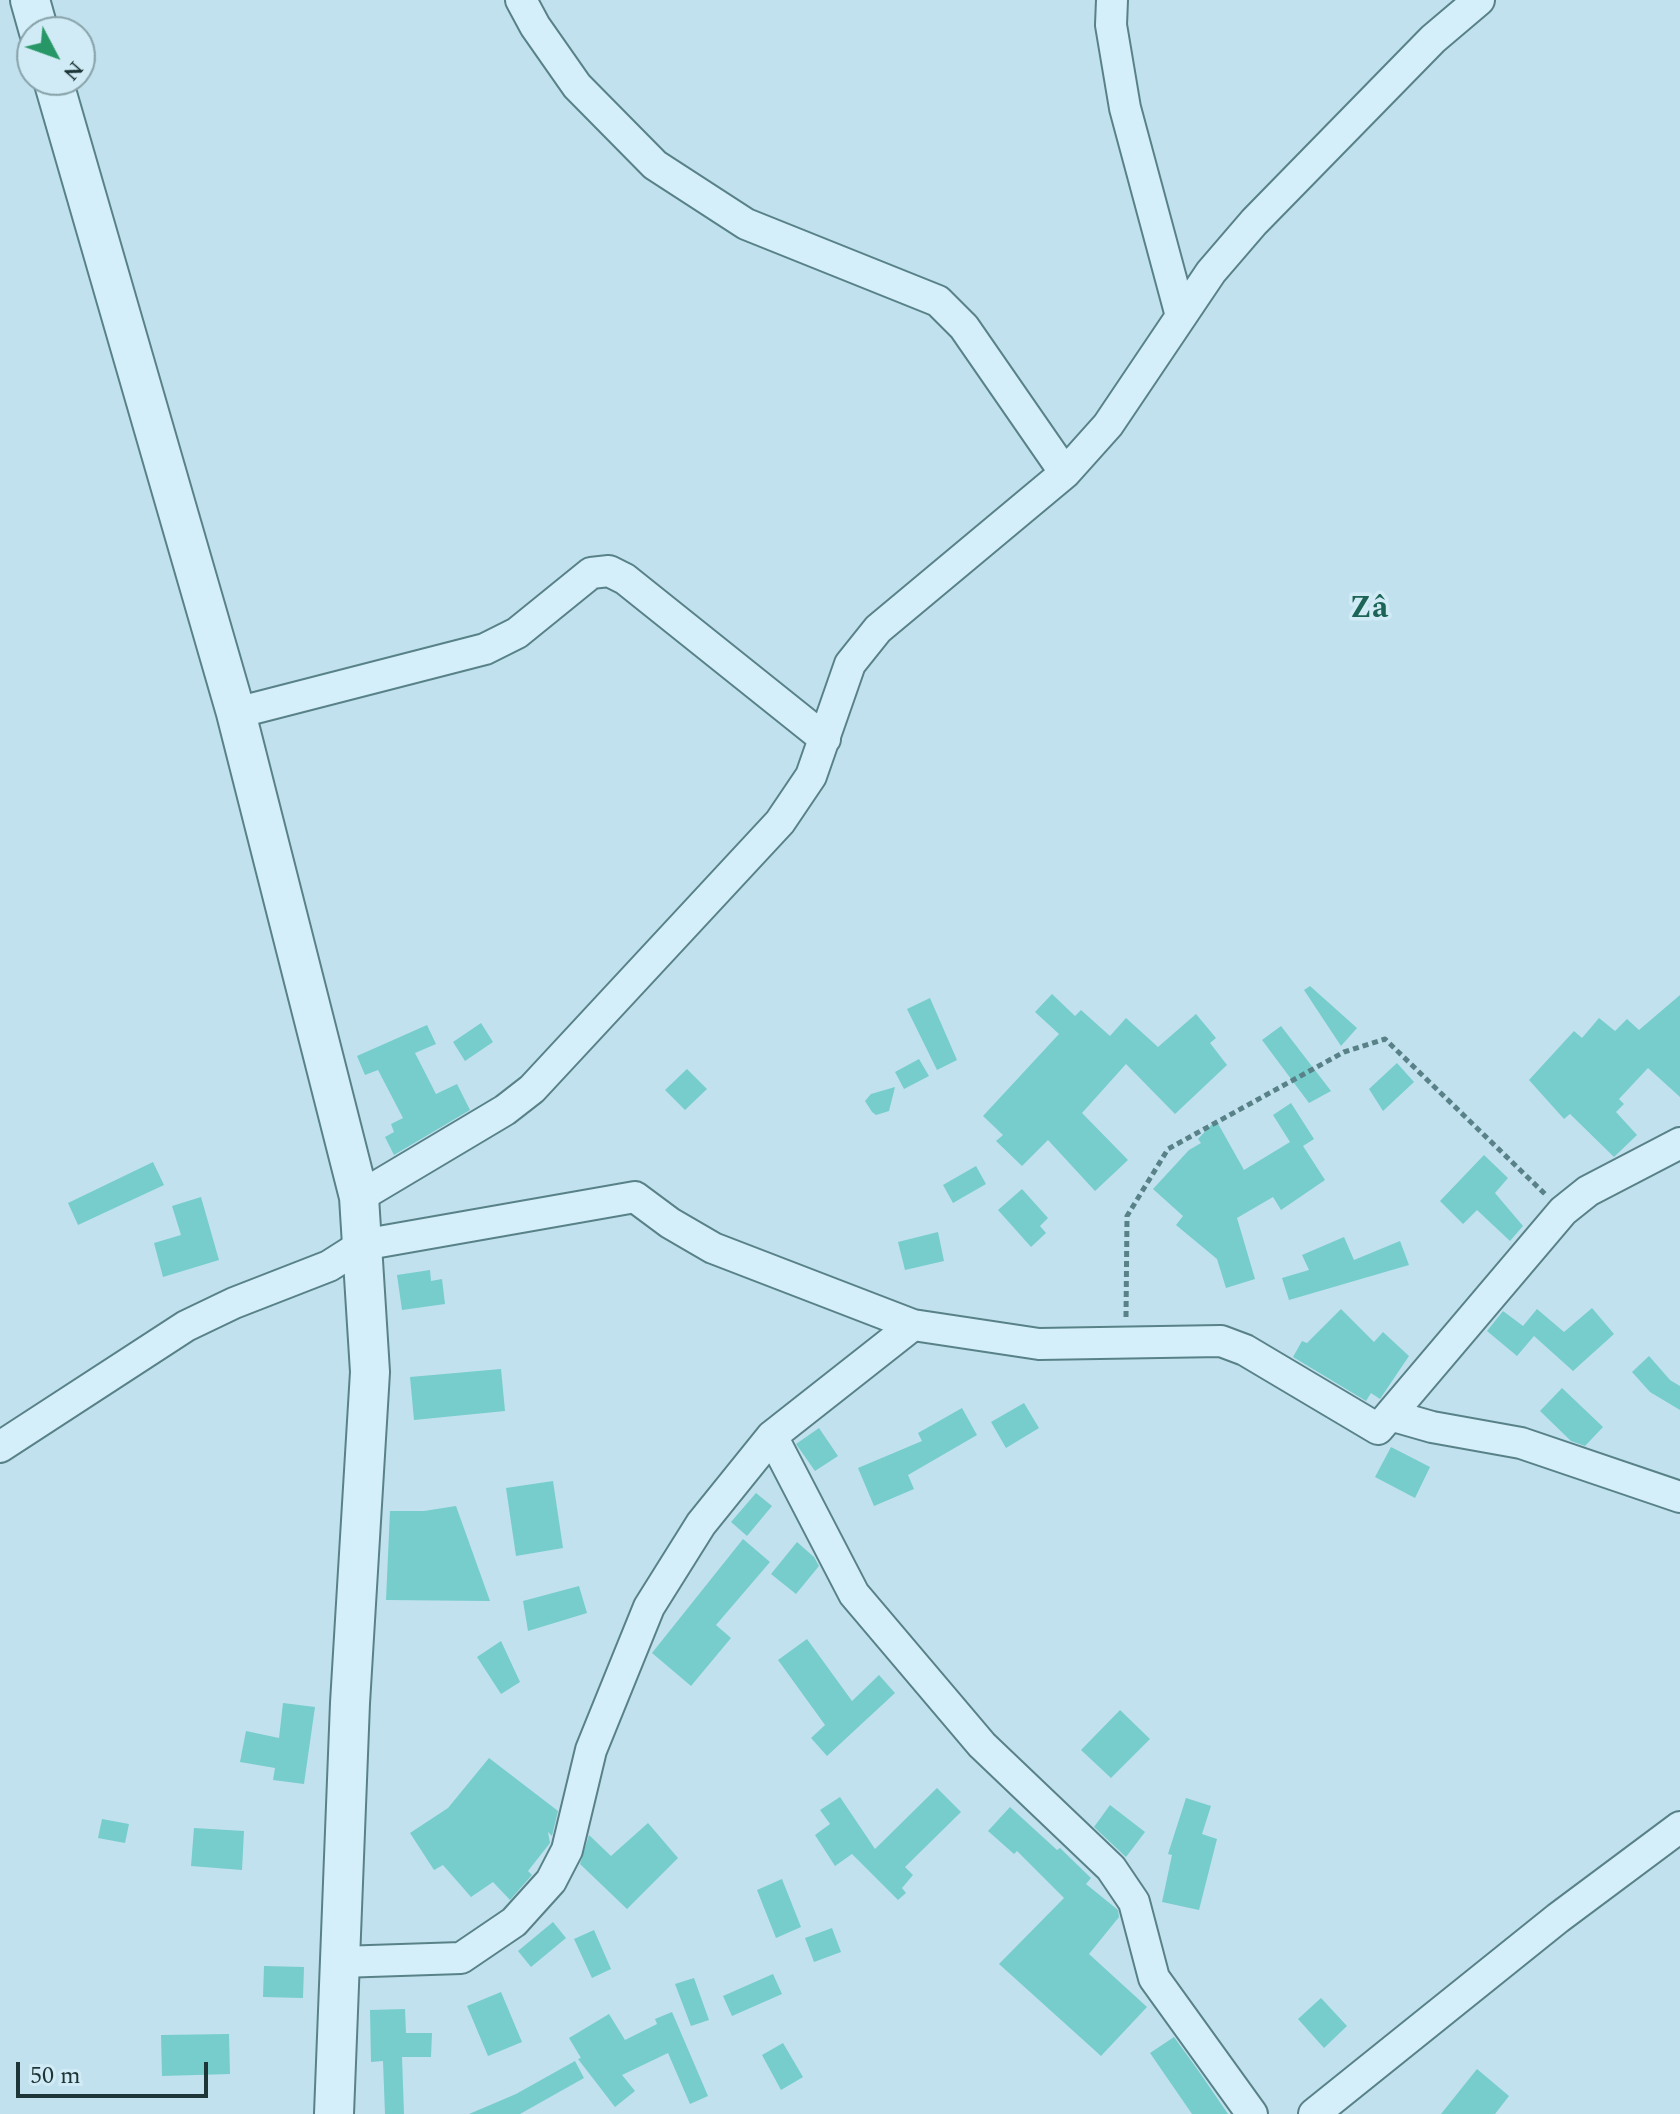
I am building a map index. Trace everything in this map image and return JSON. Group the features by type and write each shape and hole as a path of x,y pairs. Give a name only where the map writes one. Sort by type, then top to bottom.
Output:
{"street":[{"path":"521,0 577,86 655,165 746,224 938,301 964,327 1065,473"},
{"path":"1112,0 1111,25 1125,108 1181,316"},
{"path":"359,1197 505,1110 532,1089 780,822 811,776 850,664 878,629 1065,473 1108,425 1211,272 1254,222 1433,39 1479,0"},
{"path":"58,96 236,713 359,1197 370,1372 350,1703 334,2114"},
{"path":"236,713 485,649 517,633 591,573 609,571 625,579 825,739"},
{"path":"0,1447 186,1326 234,1303 329,1266 362,1245 635,1197 670,1223 713,1248 913,1325 1039,1344 1221,1341 1245,1350 1378,1429 1563,1211 1588,1191 1680,1143"},
{"path":"340,1962 461,1958 514,1922 551,1881 567,1850 591,1750 649,1607 701,1524 772,1436 913,1325"},
{"path":"1390,1415 1432,1427 1521,1443 1680,1497"},
{"path":"772,1436 854,1594 982,1745 1111,1868 1134,1902 1154,1978 1252,2114"},
{"path":"1314,2114 1558,1918 1680,1827"}],"path":[{"path":"1126,1342 1127,1216 1168,1149 1344,1052 1385,1039 1563,1211"}],"building":[{"path":"1310,986 1357,1028 1341,1046 1304,990"},
{"path":"1052,994 1075,1016 1081,1010 1110,1036 1126,1018 1158,1047 1196,1014 1216,1038 1210,1043 1227,1065 1175,1114 1126,1064 1082,1113 1128,1160 1095,1191 1048,1140 1022,1166 996,1141 1003,1135 983,1116 1059,1034 1035,1012"},
{"path":"1680,995 1680,1097 1648,1068 1619,1099 1624,1104 1616,1112 1637,1135 1614,1157 1570,1114 1564,1119 1529,1080 1574,1031 1582,1038 1599,1018 1615,1031 1627,1019 1639,1030"},
{"path":"930,998 957,1060 937,1070 907,1009"},
{"path":"481,1023 493,1042 465,1061 453,1042"},
{"path":"427,1025 436,1044 415,1053 436,1094 457,1084 470,1110 394,1155 385,1137 394,1132 391,1124 403,1118 378,1070 365,1075 357,1056"},
{"path":"1281,1026 1331,1091 1309,1103 1262,1040"},
{"path":"919,1059 929,1076 904,1089 895,1072"},
{"path":"1397,1063 1414,1082 1383,1111 1369,1089"},
{"path":"687,1069 707,1089 685,1110 665,1090"},
{"path":"895,1087 889,1111 876,1115 872,1112 865,1101 871,1094"},
{"path":"1291,1103 1314,1139 1303,1146 1325,1180 1281,1210 1273,1197 1237,1218 1255,1279 1226,1288 1217,1259 1176,1225 1183,1216 1153,1189 1189,1150 1201,1143 1198,1139 1216,1120 1244,1170 1290,1142 1273,1115"},
{"path":"1484,1155 1508,1178 1495,1193 1523,1226 1510,1241 1477,1210 1463,1224 1440,1201"},
{"path":"153,1162 164,1185 78,1225 68,1203"},
{"path":"976,1166 986,1184 953,1203 943,1185"},
{"path":"1022,1189 1048,1218 1040,1226 1046,1233 1031,1247 998,1210"},
{"path":"201,1197 219,1260 163,1277 154,1243 181,1235 172,1206"},
{"path":"938,1232 944,1261 905,1270 898,1242"},
{"path":"1344,1237 1354,1260 1400,1241 1409,1265 1289,1300 1282,1278 1309,1270 1302,1255"},
{"path":"430,1270 431,1281 442,1279 445,1304 402,1310 397,1275"},
{"path":"1592,1308 1614,1334 1573,1371 1534,1336 1517,1356 1487,1331 1503,1311 1523,1326 1537,1309 1564,1332"},
{"path":"1341,1309 1374,1342 1383,1332 1409,1356 1380,1399 1371,1393 1366,1401 1293,1357 1302,1341 1307,1343"},
{"path":"1649,1356 1670,1380 1680,1386 1680,1410 1650,1392 1632,1372"},
{"path":"501,1369 505,1411 414,1420 410,1377"},
{"path":"1562,1388 1603,1427 1585,1446 1571,1441 1540,1411"},
{"path":"1024,1403 1039,1428 1006,1448 991,1422"},
{"path":"962,1408 977,1435 908,1475 914,1489 874,1506 858,1468 922,1441 918,1433"},
{"path":"819,1428 838,1456 815,1471 796,1444"},
{"path":"1391,1447 1430,1467 1415,1498 1375,1477"},
{"path":"553,1481 563,1548 516,1556 506,1488"},
{"path":"756,1493 772,1506 747,1536 731,1522"},
{"path":"456,1506 490,1601 386,1600 390,1511 424,1511"},
{"path":"743,1539 770,1562 716,1625 731,1638 691,1686 652,1653"},
{"path":"797,1542 819,1566 796,1594 771,1574"},
{"path":"579,1586 587,1613 528,1631 523,1601"},
{"path":"807,1639 852,1701 879,1675 895,1693 827,1756 811,1738 825,1725 778,1660"},
{"path":"501,1641 520,1682 501,1694 477,1657"},
{"path":"283,1703 315,1707 304,1784 273,1780 275,1768 240,1762 246,1731 279,1738"},
{"path":"1120,1710 1150,1739 1111,1778 1081,1750"},
{"path":"489,1758 558,1811 552,1836 548,1832 550,1843 528,1871 532,1875 510,1900 493,1882 471,1897 443,1865 434,1870 410,1833 448,1808"},
{"path":"937,1788 961,1812 905,1867 913,1875 902,1888 906,1893 898,1900 852,1854 835,1866 815,1835 830,1824 820,1810 840,1797 875,1849"},
{"path":"1186,1798 1211,1806 1202,1834 1217,1839 1199,1910 1162,1902 1172,1855 1168,1854"},
{"path":"1110,1805 1145,1832 1126,1857 1094,1827"},
{"path":"1010,1807 1057,1850 1060,1848 1091,1878 1086,1884 1118,1910 1119,1917 1089,1954 1147,2007 1101,2056 999,1964 1064,1898 1017,1851 1014,1854 988,1831"},
{"path":"102,1819 129,1824 125,1843 98,1838"},
{"path":"648,1823 678,1858 627,1909 580,1864 589,1835 611,1856"},
{"path":"194,1828 244,1831 242,1870 191,1866"},
{"path":"782,1879 801,1927 776,1938 757,1890"},
{"path":"553,1922 566,1938 531,1967 518,1951"},
{"path":"832,1928 841,1952 814,1962 805,1938"},
{"path":"594,1930 611,1969 592,1978 574,1939"},
{"path":"264,1966 304,1967 303,1998 263,1997"},
{"path":"773,1974 782,1994 732,2016 723,1996"},
{"path":"694,1978 709,2020 691,2026 675,1984"},
{"path":"501,1992 522,2042 488,2056 467,2006"},
{"path":"1321,1998 1347,2026 1324,2048 1298,2019"},
{"path":"405,2009 406,2033 432,2033 431,2057 402,2057 404,2114 385,2114 383,2061 371,2062 370,2010"},
{"path":"672,2012 708,2096 690,2104 668,2053 622,2075 635,2091 615,2107 578,2059 581,2058 569,2038 609,2014 625,2040 657,2024 655,2019"},
{"path":"229,2034 230,2074 162,2076 161,2035"},
{"path":"1174,2037 1228,2114 1192,2114 1150,2053"},
{"path":"783,2043 803,2077 781,2090 762,2055"},
{"path":"575,2061 584,2078 520,2114 469,2114 516,2094"},
{"path":"1477,2069 1509,2096 1495,2114 1441,2114"}],"district":[{"name":"Zâ","path":"1369,611"}]}
